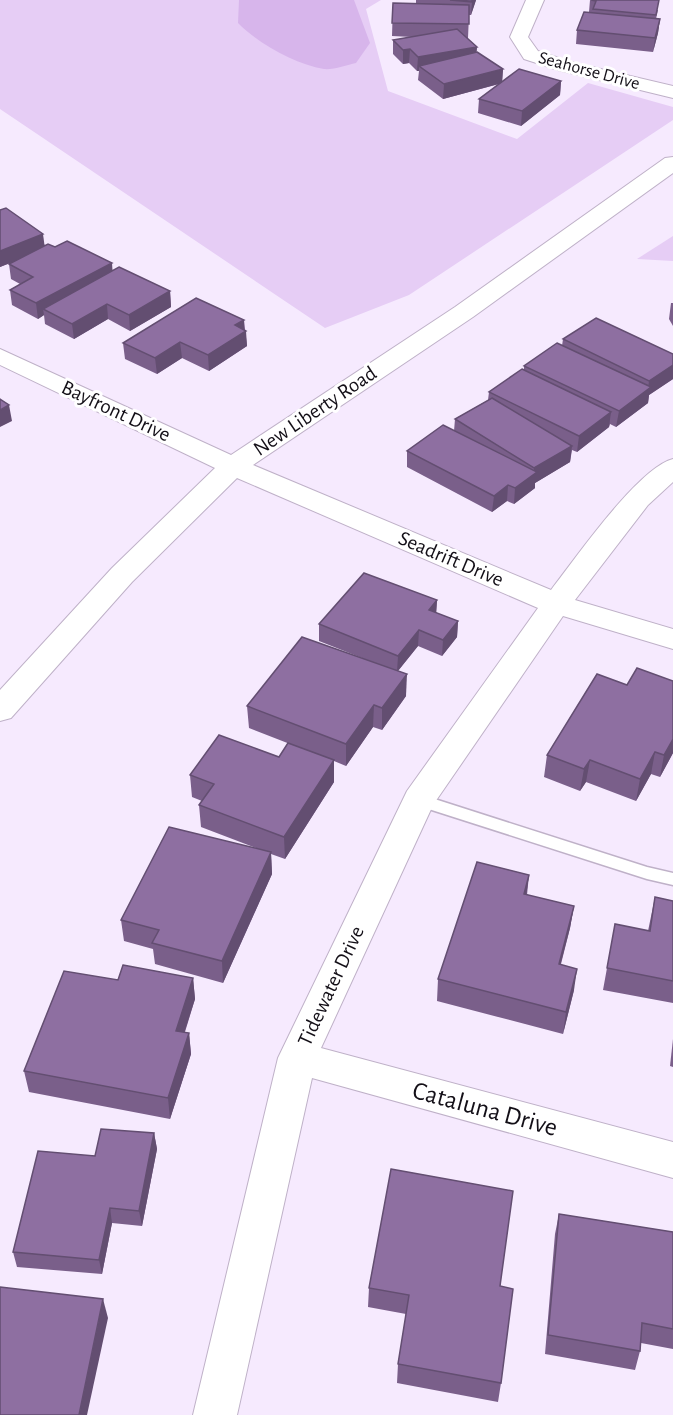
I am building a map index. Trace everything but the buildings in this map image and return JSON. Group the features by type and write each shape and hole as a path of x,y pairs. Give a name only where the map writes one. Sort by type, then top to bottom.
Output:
{"street":[{"name":"Seahorse Drive","path":"535,0 519,37 531,55 565,66 673,92"},
{"name":"New Liberty Road","path":"0,710 122,575 233,466 464,312 673,163"},
{"name":"Bayfront Drive","path":"0,356 233,466"},
{"name":"Seadrift Drive","path":"233,466 556,604 673,639"},
{"name":"Tidewater Drive","path":"215,1415 297,1058 419,800 556,604 638,500 673,467"},
{"name":"Cataluna Drive","path":"297,1058 673,1160"}],"lane":[{"path":"419,800 647,873 673,879"}],"shaded area":[{"path":"0,0 381,0 366,9 388,91 517,139 588,83 673,107 673,120 409,295 325,328 0,109"},
{"path":"239,0 354,0 370,43 356,63 324,69 301,63 267,45 238,23"},
{"path":"673,236 673,261 637,259"}]}
